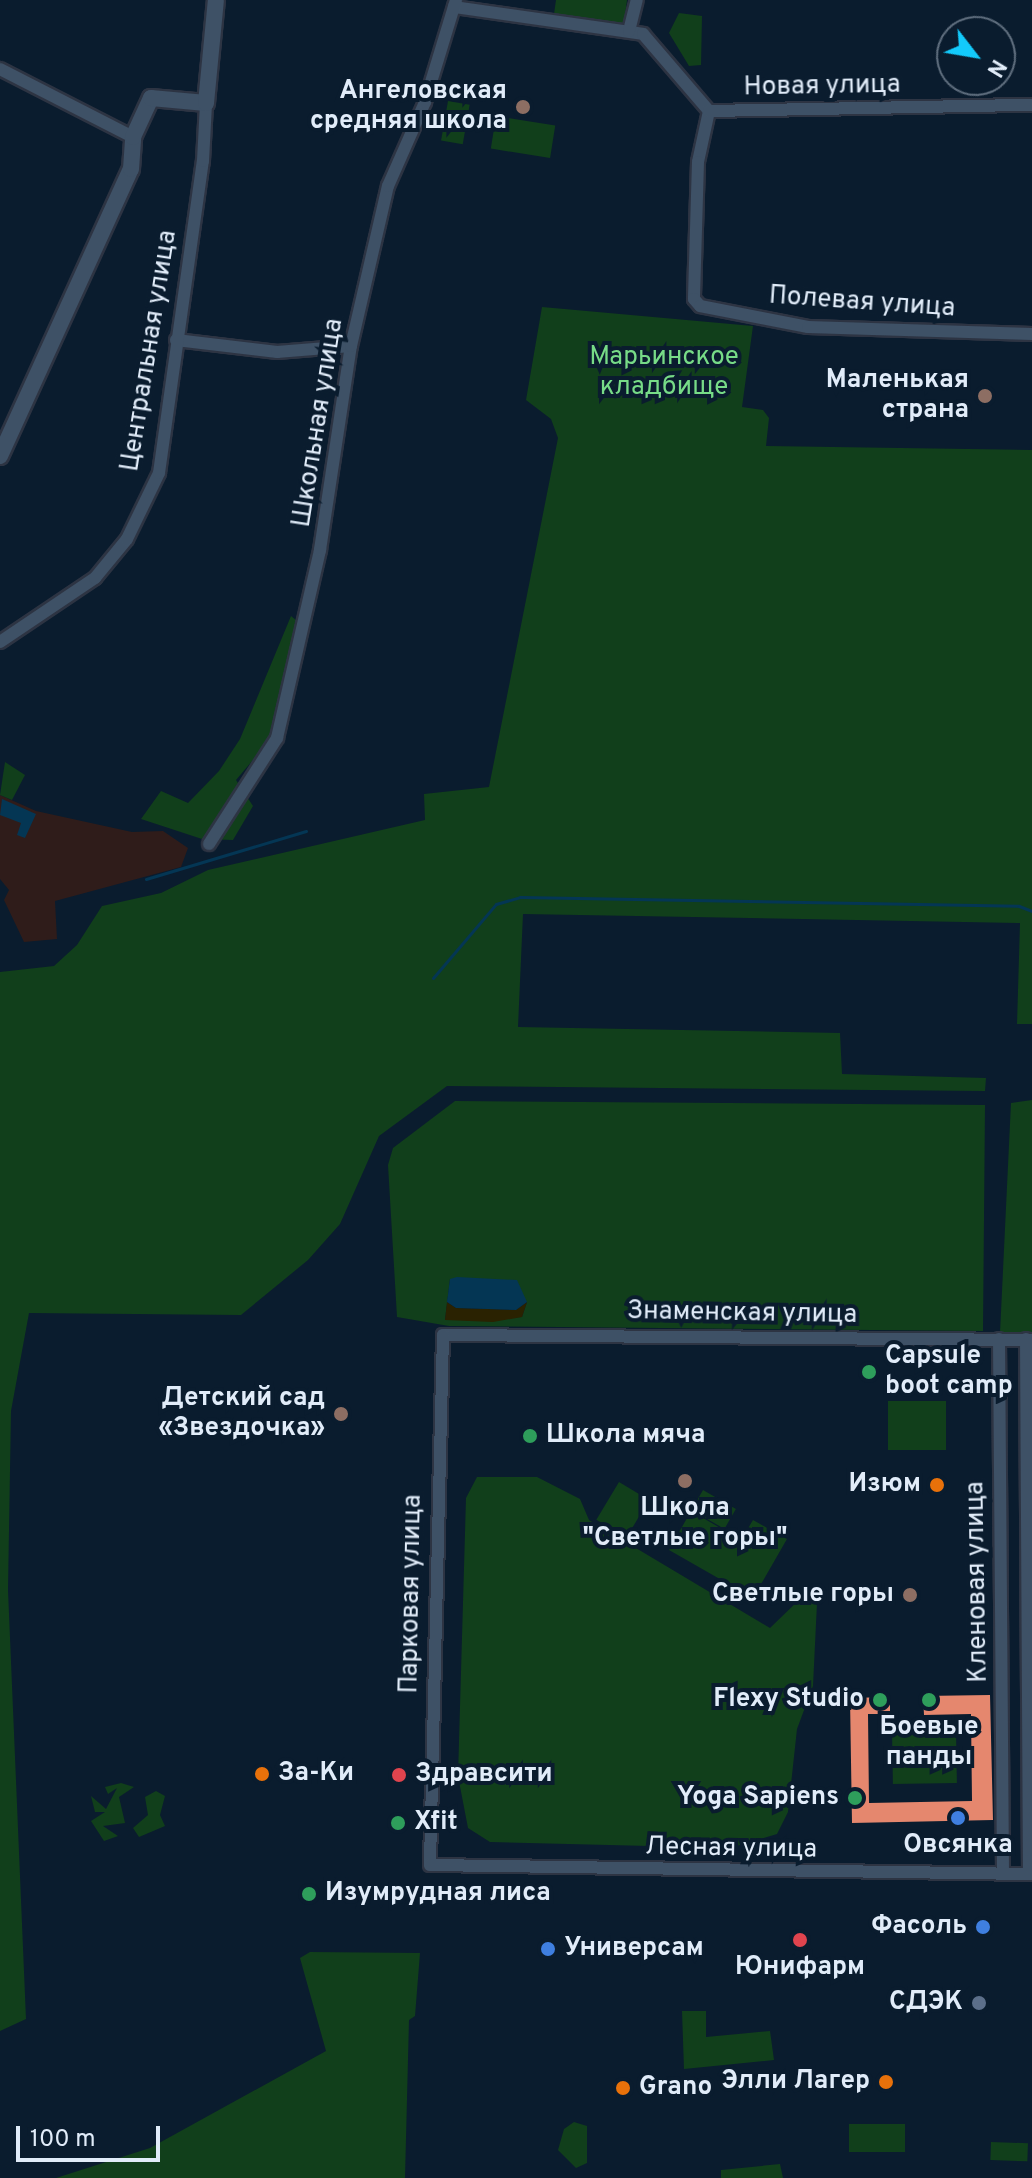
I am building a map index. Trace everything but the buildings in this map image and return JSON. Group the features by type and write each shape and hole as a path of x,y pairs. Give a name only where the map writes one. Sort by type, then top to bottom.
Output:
{"street":[{"name":"Центральная улица","path":"0,642 76,595 127,539 164,453 216,0"},
{"path":"629,31 637,0"},
{"path":"455,3 643,34 709,111"},
{"name":"Школьная улица","path":"209,844 280,730 320,550 351,346 388,186 425,102 455,3"},
{"path":"0,69 133,137"},
{"path":"0,456 131,169 133,137 151,98 206,103"},
{"name":"Новая улица","path":"709,111 1032,105"},
{"name":"Полевая улица","path":"709,111 698,162 694,299 707,308 808,327 1032,334"},
{"path":"176,340 277,352 351,346"},
{"name":"Знаменская улица","path":"452,1331 1029,1340"},
{"name":"Парковая улица","path":"430,1865 438,1344 452,1331"},
{"name":"Кленовая улица","path":"999,1339 1003,1873"},
{"name":"Кленовая улица","path":"1029,1340 1031,1874"},
{"name":"Лесная улица","path":"430,1865 1031,1874"}],"shaded area":[{"path":"0,795 36,811 132,832 163,831 188,848 181,867 55,901 57,939 24,942 4,900 9,890 0,879"}],"green space":[{"path":"556,0 627,0 624,24 554,14"},
{"path":"679,13 702,16 701,65 689,66 669,33"},
{"path":"448,101 470,105 463,144 441,140"},
{"path":"496,116 555,125 550,158 491,149"},
{"name":"Марьинское кладбище","path":"542,307 753,326 742,407 763,410 769,418 766,446 1032,450 1032,1024 1017,1024 1020,923 523,914 518,1027 840,1033 842,1074 986,1078 985,1091 447,1086 379,1136 340,1224 308,1260 241,1315 29,1313 11,1411 8,1590 26,2019 0,2031 0,972 54,966 77,945 102,906 161,893 208,870 425,820 424,794 489,787 558,438 551,419 526,400"},
{"path":"291,616 297,621 279,712 269,741 236,780 253,806 233,840 202,839 141,819 161,791 188,803 219,771 240,739"},
{"path":"5,762 25,775 12,800 0,795"},
{"path":"1032,1100 1032,1333 1000,1333 1011,1103"},
{"path":"455,1101 985,1105 983,1331 449,1326 397,1317 388,1165 393,1148","holes":["450,1279 527,1302 522,1317 445,1320"]},
{"path":"888,1401 946,1401 946,1450 888,1450"},
{"path":"477,1477 537,1477 580,1499 589,1520 770,1628 803,1596 817,1603 813,1686 797,1729 788,1812 777,1834 730,1848 490,1842 468,1828 458,1776 466,1498"},
{"path":"619,1482 649,1500 626,1538 596,1520"},
{"path":"703,1490 736,1509 724,1529 692,1510"},
{"path":"691,1511 741,1540 753,1520 787,1539 753,1598 669,1550"},
{"path":"956,1731 957,1783 893,1784 892,1732"},
{"path":"121,1783 134,1787 119,1797 125,1823 103,1826 118,1836 104,1841 91,1821 105,1812 95,1812 91,1796 106,1809 117,1788 108,1794 105,1787"},
{"path":"156,1791 165,1796 160,1815 165,1826 139,1837 133,1828 148,1815 145,1797"},
{"path":"310,1952 420,1953 415,2016 409,2020 405,2178 56,2178 150,2148 326,2051 300,1958"},
{"path":"682,2011 706,2011 706,2037 770,2031 774,2060 684,2069"},
{"path":"574,2122 587,2126 587,2163 576,2168 558,2150 564,2129"},
{"path":"849,2124 905,2124 905,2152 849,2152"},
{"path":"991,2142 1028,2143 1027,2161 990,2160"},
{"path":"780,2164 783,2178 721,2178 721,2170"}],"sand":[{"path":"447,1302 456,1308 516,1310 527,1302 522,1317 493,1322 445,1320"}],"water":[{"path":"2,799 36,814 25,838 17,835 21,823 0,815"},
{"path":"450,1279 517,1280 527,1302 516,1310 456,1308 447,1302"}],"waterway":[{"path":"146,879 306,831"},
{"path":"433,978 496,904 520,897 1019,906 1032,911"}],"place":[{"name":"Ангеловская средняя школа","path":"523,107"},
{"name":"Маленькая страна","path":"985,396"},
{"name":"Capsule boot camp","path":"869,1372"},
{"name":"Детский сад «Звездочка»","path":"341,1414"},
{"name":"Школа мяча","path":"530,1436"},
{"name":"Школа \"Светлые горы\"","path":"685,1481"},
{"name":"Изюм","path":"937,1485"},
{"name":"Светлые горы","path":"910,1595"},
{"name":"Flexy Studio","path":"880,1700"},
{"name":"Боевые панды","path":"929,1700"},
{"name":"За-Ки","path":"262,1774"},
{"name":"Здравсити","path":"399,1775"},
{"name":"Yoga Sapiens","path":"855,1798"},
{"name":"Овсянка","path":"958,1818"},
{"name":"Xfit","path":"398,1823"},
{"name":"Изумрудная лиса","path":"309,1894"},
{"name":"Фасоль","path":"983,1927"},
{"name":"Юнифарм","path":"800,1940"},
{"name":"Универсам","path":"548,1949"},
{"name":"СДЭК","path":"979,2003"},
{"name":"Элли Лагер","path":"886,2082"},
{"name":"Grano","path":"623,2088"}]}
